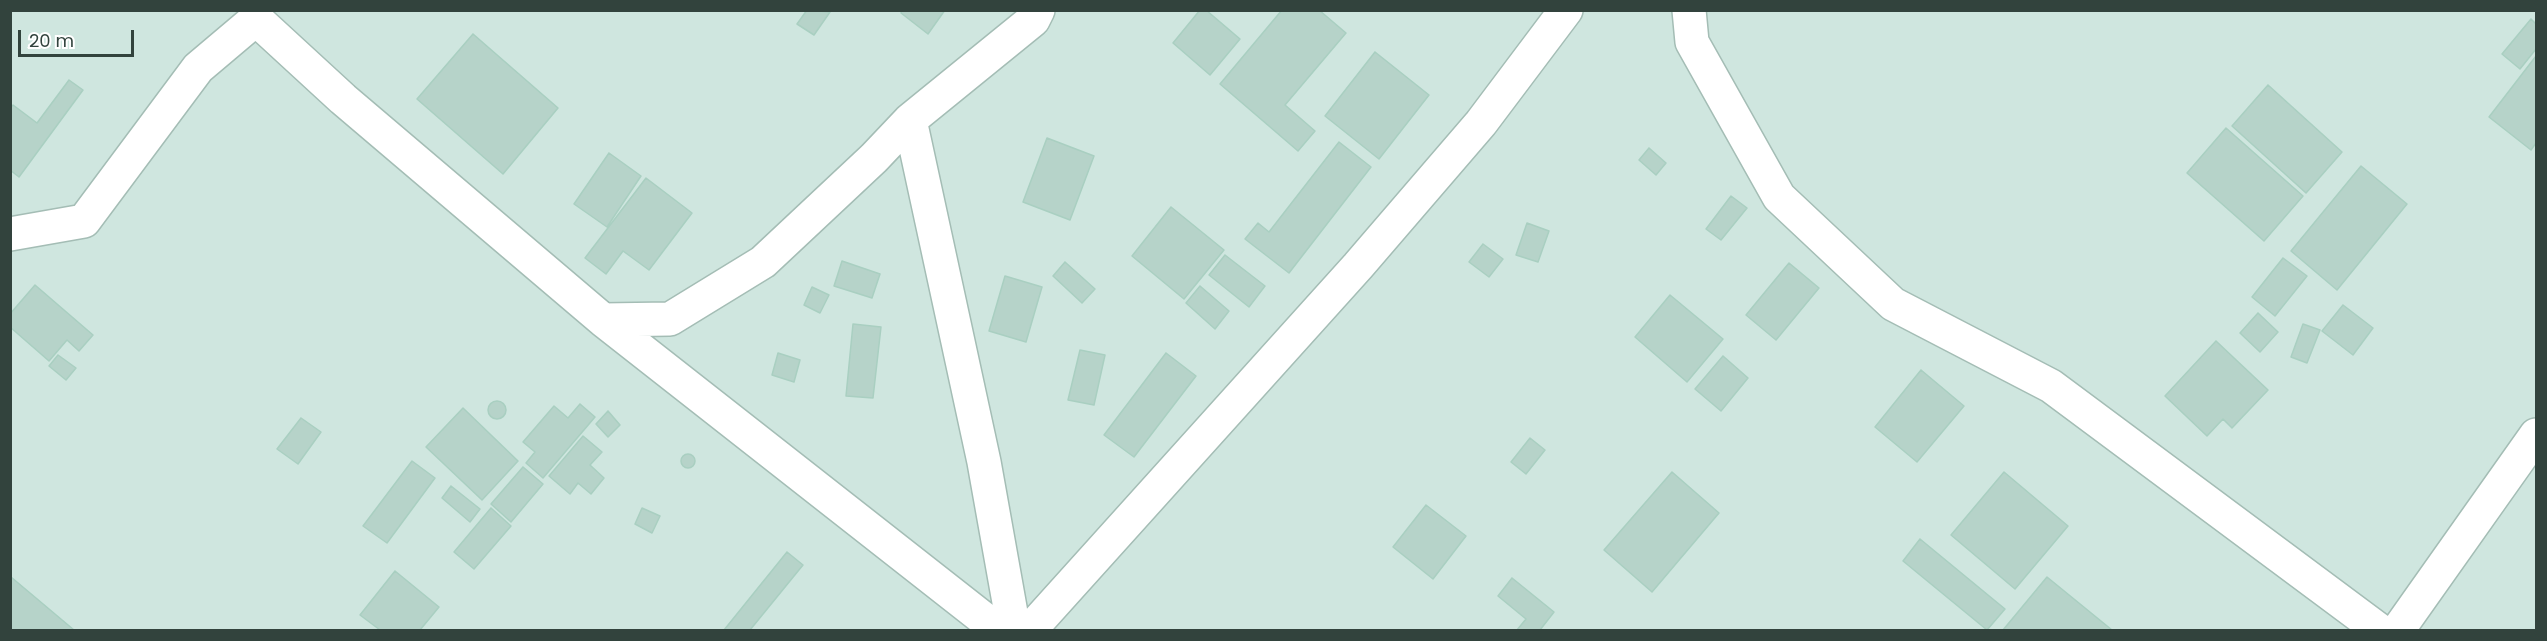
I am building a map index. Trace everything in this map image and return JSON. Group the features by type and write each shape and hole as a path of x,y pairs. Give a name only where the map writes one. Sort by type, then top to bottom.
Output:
{"street":[{"path":"603,320 670,319 763,262 874,158 910,120 1033,20 1038,10"},
{"path":"1030,630 1358,266 1481,123 1566,10"},
{"path":"1689,10 1692,42 1779,197 1893,303 2051,386 2379,630"},
{"path":"10,234 84,221 198,68 256,19 343,99 603,320 998,630"},
{"path":"910,120 984,462 1014,630"},
{"path":"2398,630 2536,435"}],"shaded area":[{"path":"11,11 2536,11 2536,630 11,630"}],"building":[{"path":"807,10 830,12 814,35 797,24"},
{"path":"902,10 945,10 928,34 901,13"},
{"path":"1200,10 1206,10 1240,39 1210,75 1173,43"},
{"path":"1282,10 1319,10 1346,33 1285,105 1315,131 1298,151 1220,84"},
{"path":"2531,19 2536,24 2536,49 2520,69 2502,54"},
{"path":"473,34 558,108 503,174 417,99"},
{"path":"1375,52 1429,95 1379,159 1325,116"},
{"path":"2536,56 2536,143 2531,150 2489,117"},
{"path":"69,80 83,90 19,177 10,170 10,108 13,105 37,123"},
{"path":"2268,85 2342,152 2306,193 2232,126"},
{"path":"2226,128 2303,196 2264,241 2187,173"},
{"path":"1047,138 1094,156 1070,220 1023,202"},
{"path":"1339,142 1371,167 1289,273 1245,239 1258,223 1269,232"},
{"path":"1649,148 1666,163 1656,175 1639,160"},
{"path":"609,153 641,176 607,227 574,204"},
{"path":"2361,166 2407,204 2337,290 2291,251"},
{"path":"646,178 692,213 649,270 623,251 606,274 585,258"},
{"path":"1731,196 1747,208 1721,240 1706,229"},
{"path":"1171,207 1224,250 1184,299 1132,256"},
{"path":"1527,223 1549,231 1538,262 1516,255"},
{"path":"1483,244 1503,259 1489,277 1469,262"},
{"path":"1225,255 1265,286 1249,307 1209,275"},
{"path":"2283,258 2307,276 2275,316 2252,297"},
{"path":"842,261 880,274 872,298 834,286"},
{"path":"1065,262 1095,289 1082,303 1053,276"},
{"path":"1789,263 1819,288 1776,340 1746,315"},
{"path":"1005,276 1042,287 1026,342 989,331"},
{"path":"35,285 93,335 79,351 67,340 49,361 10,327 10,314"},
{"path":"1200,286 1229,311 1215,329 1186,303"},
{"path":"812,287 829,295 820,313 804,305"},
{"path":"1670,295 1723,339 1687,382 1635,337"},
{"path":"2343,305 2373,328 2353,355 2322,331"},
{"path":"2258,313 2278,332 2260,352 2240,333"},
{"path":"853,324 881,327 873,398 846,396"},
{"path":"2303,324 2320,330 2307,363 2291,357"},
{"path":"2216,341 2268,390 2232,428 2223,419 2207,436 2165,396"},
{"path":"1080,350 1105,355 1094,405 1068,400"},
{"path":"778,353 800,360 794,382 772,375"},
{"path":"1166,353 1196,376 1134,457 1104,435"},
{"path":"58,355 76,368 66,380 49,366"},
{"path":"1723,356 1748,378 1721,411 1695,389"},
{"path":"1921,370 1964,406 1917,462 1875,427"},
{"path":"497,401 503,404 506,410 503,416 497,419 491,416 488,410 491,404"},
{"path":"580,404 595,417 543,478 526,463 535,452 523,442 554,406 568,418"},
{"path":"463,408 518,461 482,500 426,447"},
{"path":"608,411 620,425 608,437 596,424"},
{"path":"301,418 321,432 298,464 277,449"},
{"path":"583,436 602,452 590,465 604,478 591,494 578,483 570,494 549,476"},
{"path":"1530,438 1545,450 1526,474 1511,462"},
{"path":"688,454 693,456 695,461 693,466 688,468 683,466 681,461 683,456"},
{"path":"412,461 435,478 387,543 363,526"},
{"path":"523,467 543,484 511,522 491,504"},
{"path":"1672,472 1719,513 1652,592 1604,550"},
{"path":"2004,472 2068,526 2015,589 1951,535"},
{"path":"451,486 480,509 470,522 442,498"},
{"path":"1426,505 1466,536 1433,579 1393,547"},
{"path":"491,508 511,526 474,569 454,552"},
{"path":"642,508 660,516 652,533 635,524"},
{"path":"1920,539 2005,609 1987,630 1903,561"},
{"path":"787,552 803,565 750,630 724,630"},
{"path":"395,571 439,607 420,630 380,630 360,615"},
{"path":"11,577 74,630 10,630"},
{"path":"2047,577 2112,630 2003,630"},
{"path":"1512,578 1554,612 1540,630 1517,630 1526,619 1498,596"}]}
